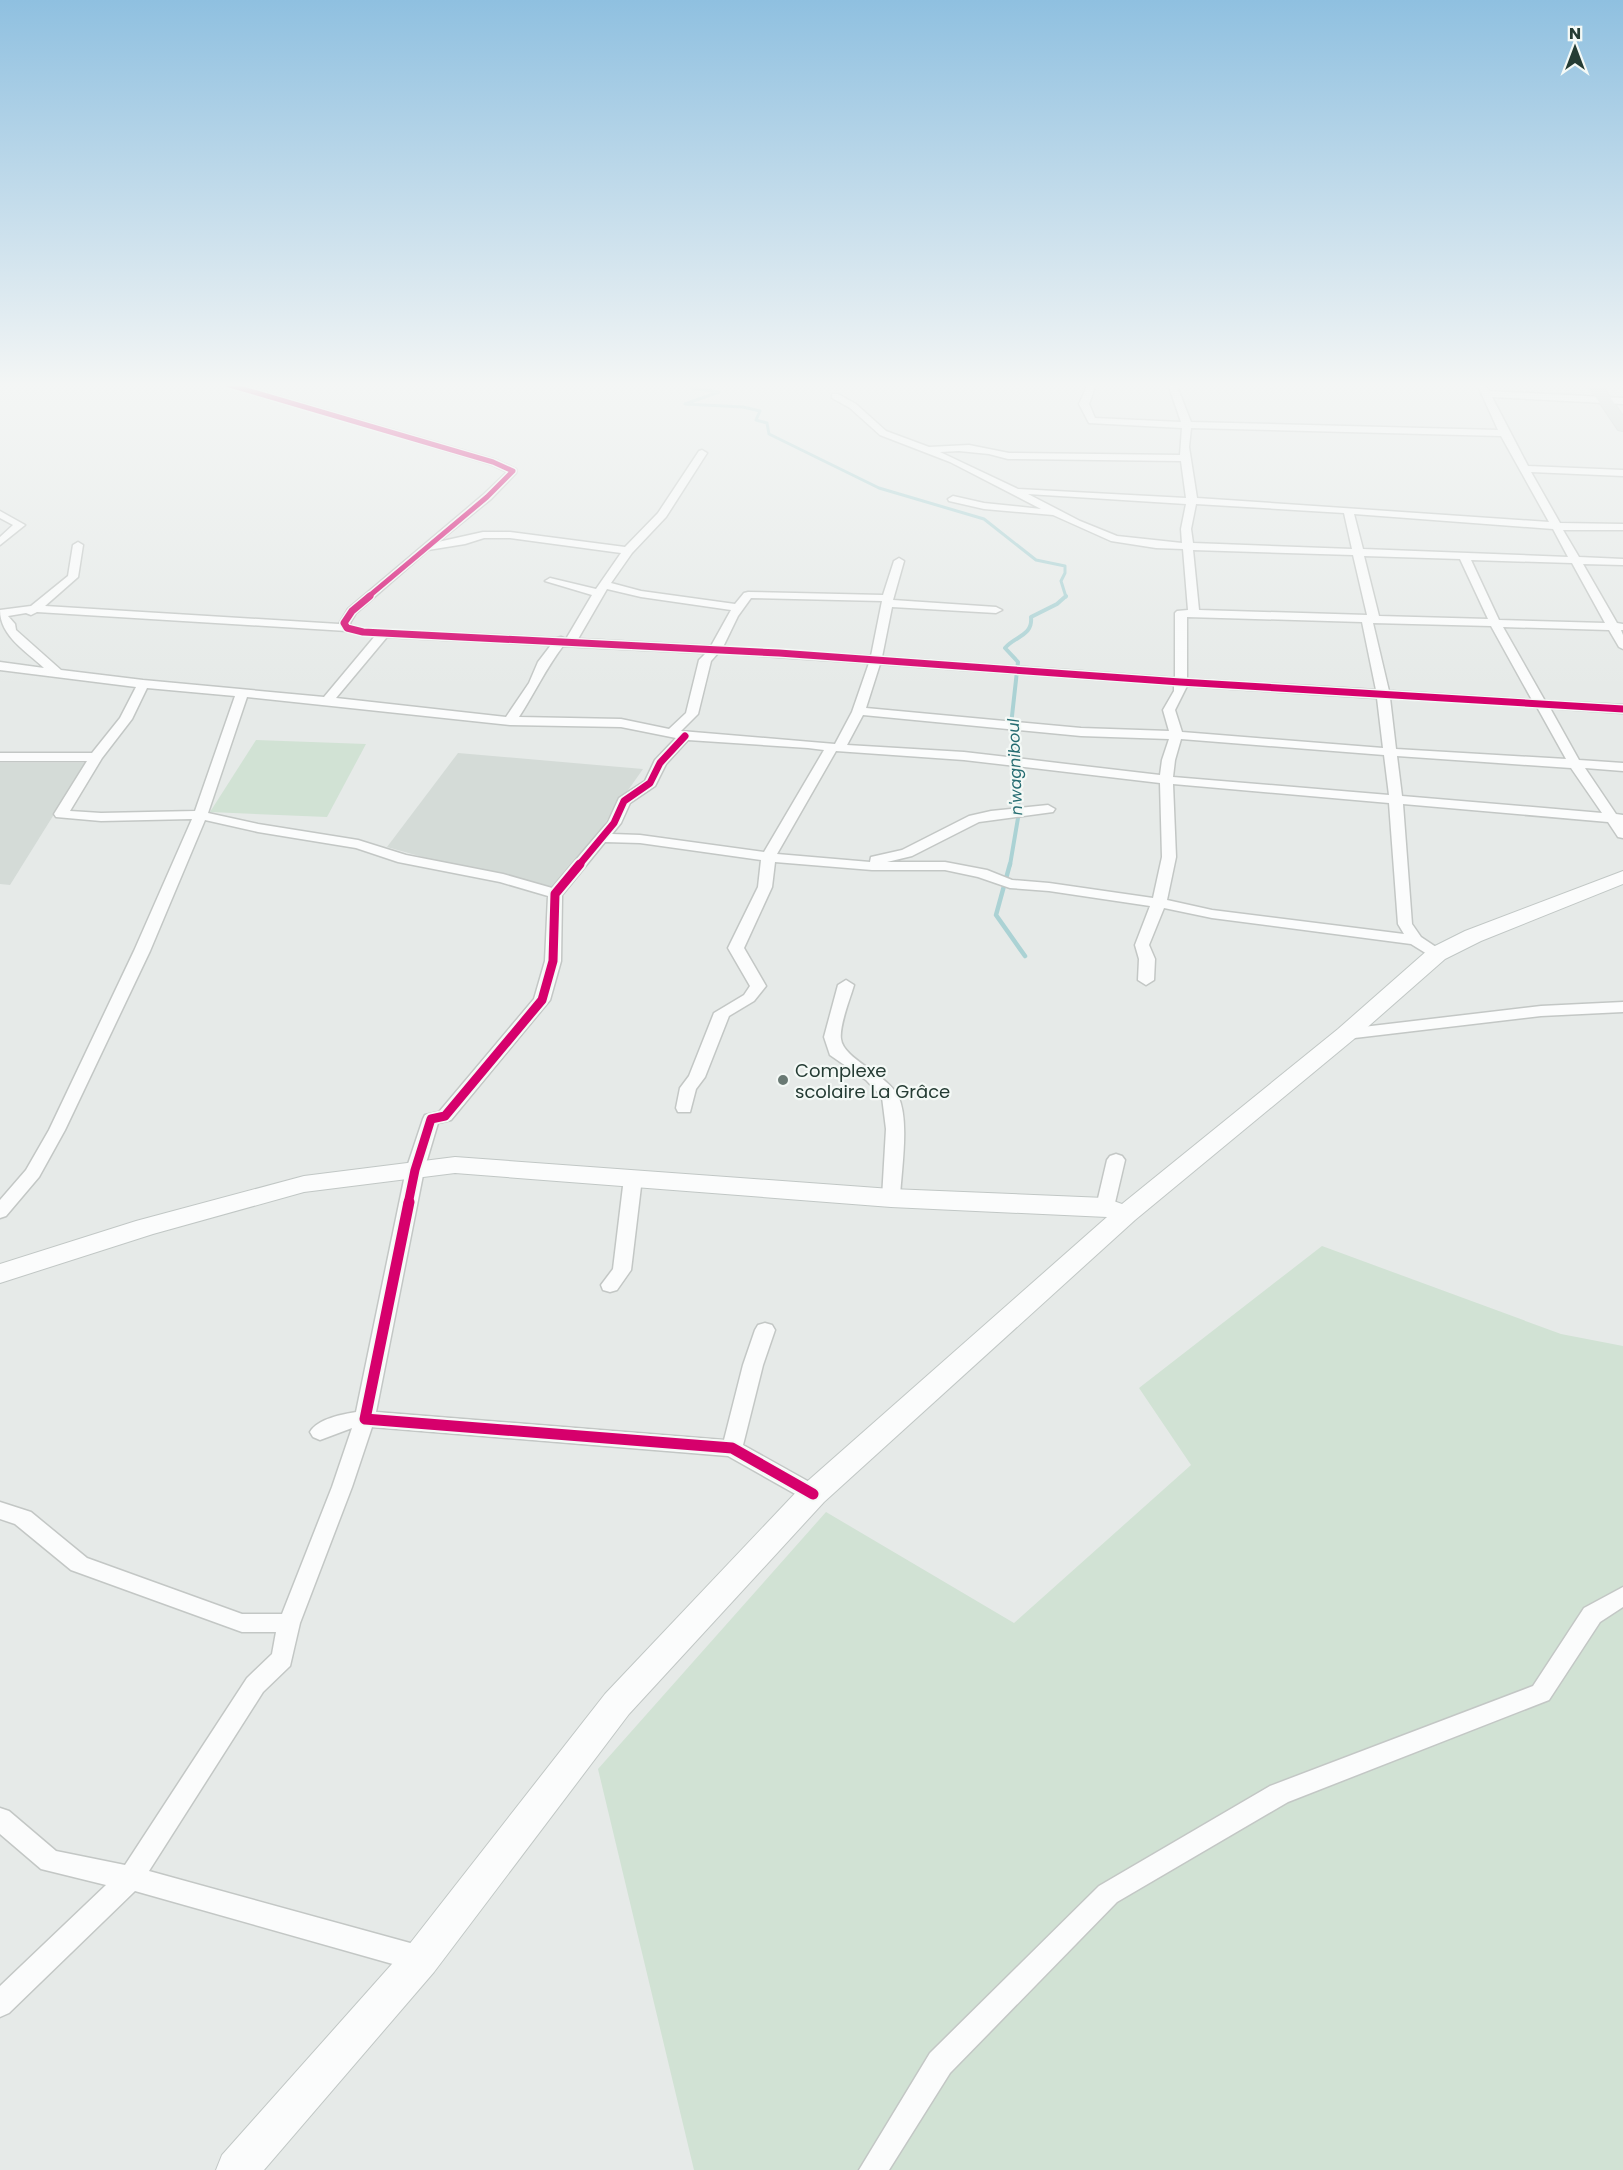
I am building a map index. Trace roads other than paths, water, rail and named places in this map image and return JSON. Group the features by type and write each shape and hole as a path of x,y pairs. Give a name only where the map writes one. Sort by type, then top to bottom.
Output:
{"main road":[{"path":"237,2170 421,1959 616,1704 813,1494 1116,1211 1346,1034 1437,954 1473,936 1623,877"},
{"path":"0,1274 146,1227 304,1184 455,1165 891,1198 1116,1211"}],"street":[{"path":"347,628 344,623 352,611 499,485"},
{"path":"510,721 535,683 543,662 566,641 628,551 662,515 681,485"},
{"path":"1005,485 1058,513 1115,538 1156,545 1623,562"},
{"path":"1190,485 1192,501 1186,529 1194,613"},
{"path":"1533,485 1618,627 1623,645"},
{"path":"1016,490 1582,527 1623,527"},
{"path":"953,499 984,506 1058,513"},
{"path":"1348,510 1359,551 1383,693 1396,801 1405,924 1415,940"},
{"path":"0,514 20,525 0,542"},
{"path":"425,547 465,541 483,535 510,535 628,551"},
{"path":"9,624 36,609 73,577 78,544"},
{"path":"1463,555 1495,623 1575,764 1618,819 1623,834"},
{"path":"684,1108 688,1088 697,1077 722,1013 749,998 758,986 736,948 765,886 768,857 835,747 860,711 868,691 899,561"},
{"path":"550,581 738,608"},
{"path":"0,2004 131,1878 255,1685 282,1659 289,1623 342,1487 365,1419 415,1170 431,1119 445,1116 542,1000 553,961 555,894 614,823 624,801 650,783 660,763 692,714 705,660 715,650 738,608 748,595 888,601 996,610"},
{"path":"0,613 36,609 1623,709"},
{"path":"0,613 9,624 9,631 56,672"},
{"path":"1177,735 1169,710 1180,691 1181,613 1618,627"},
{"path":"327,702 385,632"},
{"path":"0,667 143,684 510,721 621,723 679,734 964,756 1168,780 1618,819"},
{"path":"143,684 126,719 96,757 62,814 101,817 200,814 258,828 358,844 403,859 503,878 555,894"},
{"path":"0,1212 33,1173 57,1130 142,951 185,854 242,694"},
{"path":"860,711 1081,732 1177,735 1389,752 1623,766"},
{"path":"1146,980 1147,959 1142,945 1160,903 1169,857 1166,801 1170,743 1177,735"},
{"path":"0,757 96,757"},
{"path":"852,865 907,853 962,824 986,816 1048,809"},
{"path":"600,838 640,839 768,857 852,865 945,866 982,873 1010,884 1049,887 1160,903 1212,914 1415,940 1437,954"},
{"path":"846,985 832,1036 836,1052 869,1076 891,1097 894,1114 891,1198"},
{"path":"1346,1034 1541,1011 1623,1006"},
{"path":"1116,1160 1116,1211"},
{"path":"610,1285 622,1270 633,1178"},
{"path":"732,1448 753,1365 765,1329"},
{"path":"320,1432 346,1421 365,1419 732,1448 813,1494"},
{"path":"0,1510 23,1518 80,1564 242,1623 289,1623"},
{"path":"873,2170 940,2062 1108,1894 1279,1794 1541,1693 1592,1615 1623,1596"},
{"path":"0,1819 50,1861 131,1878 421,1959"}],"waterway":[{"name":"n'wagniboul","path":"873,485 984,519 1036,560 1065,566 1065,573 1061,581 1066,596"},
{"name":"n'wagniboul","path":"1010,865 1018,818 1019,782 1011,725 1018,662 1005,648 1026,632 1031,623 1031,617 1057,604 1066,596"},
{"name":"n'wagniboul","path":"1010,864 996,915 1025,956"}],"place":[{"name":"Complexe scolaire La Grâce","path":"783,1080"}]}
